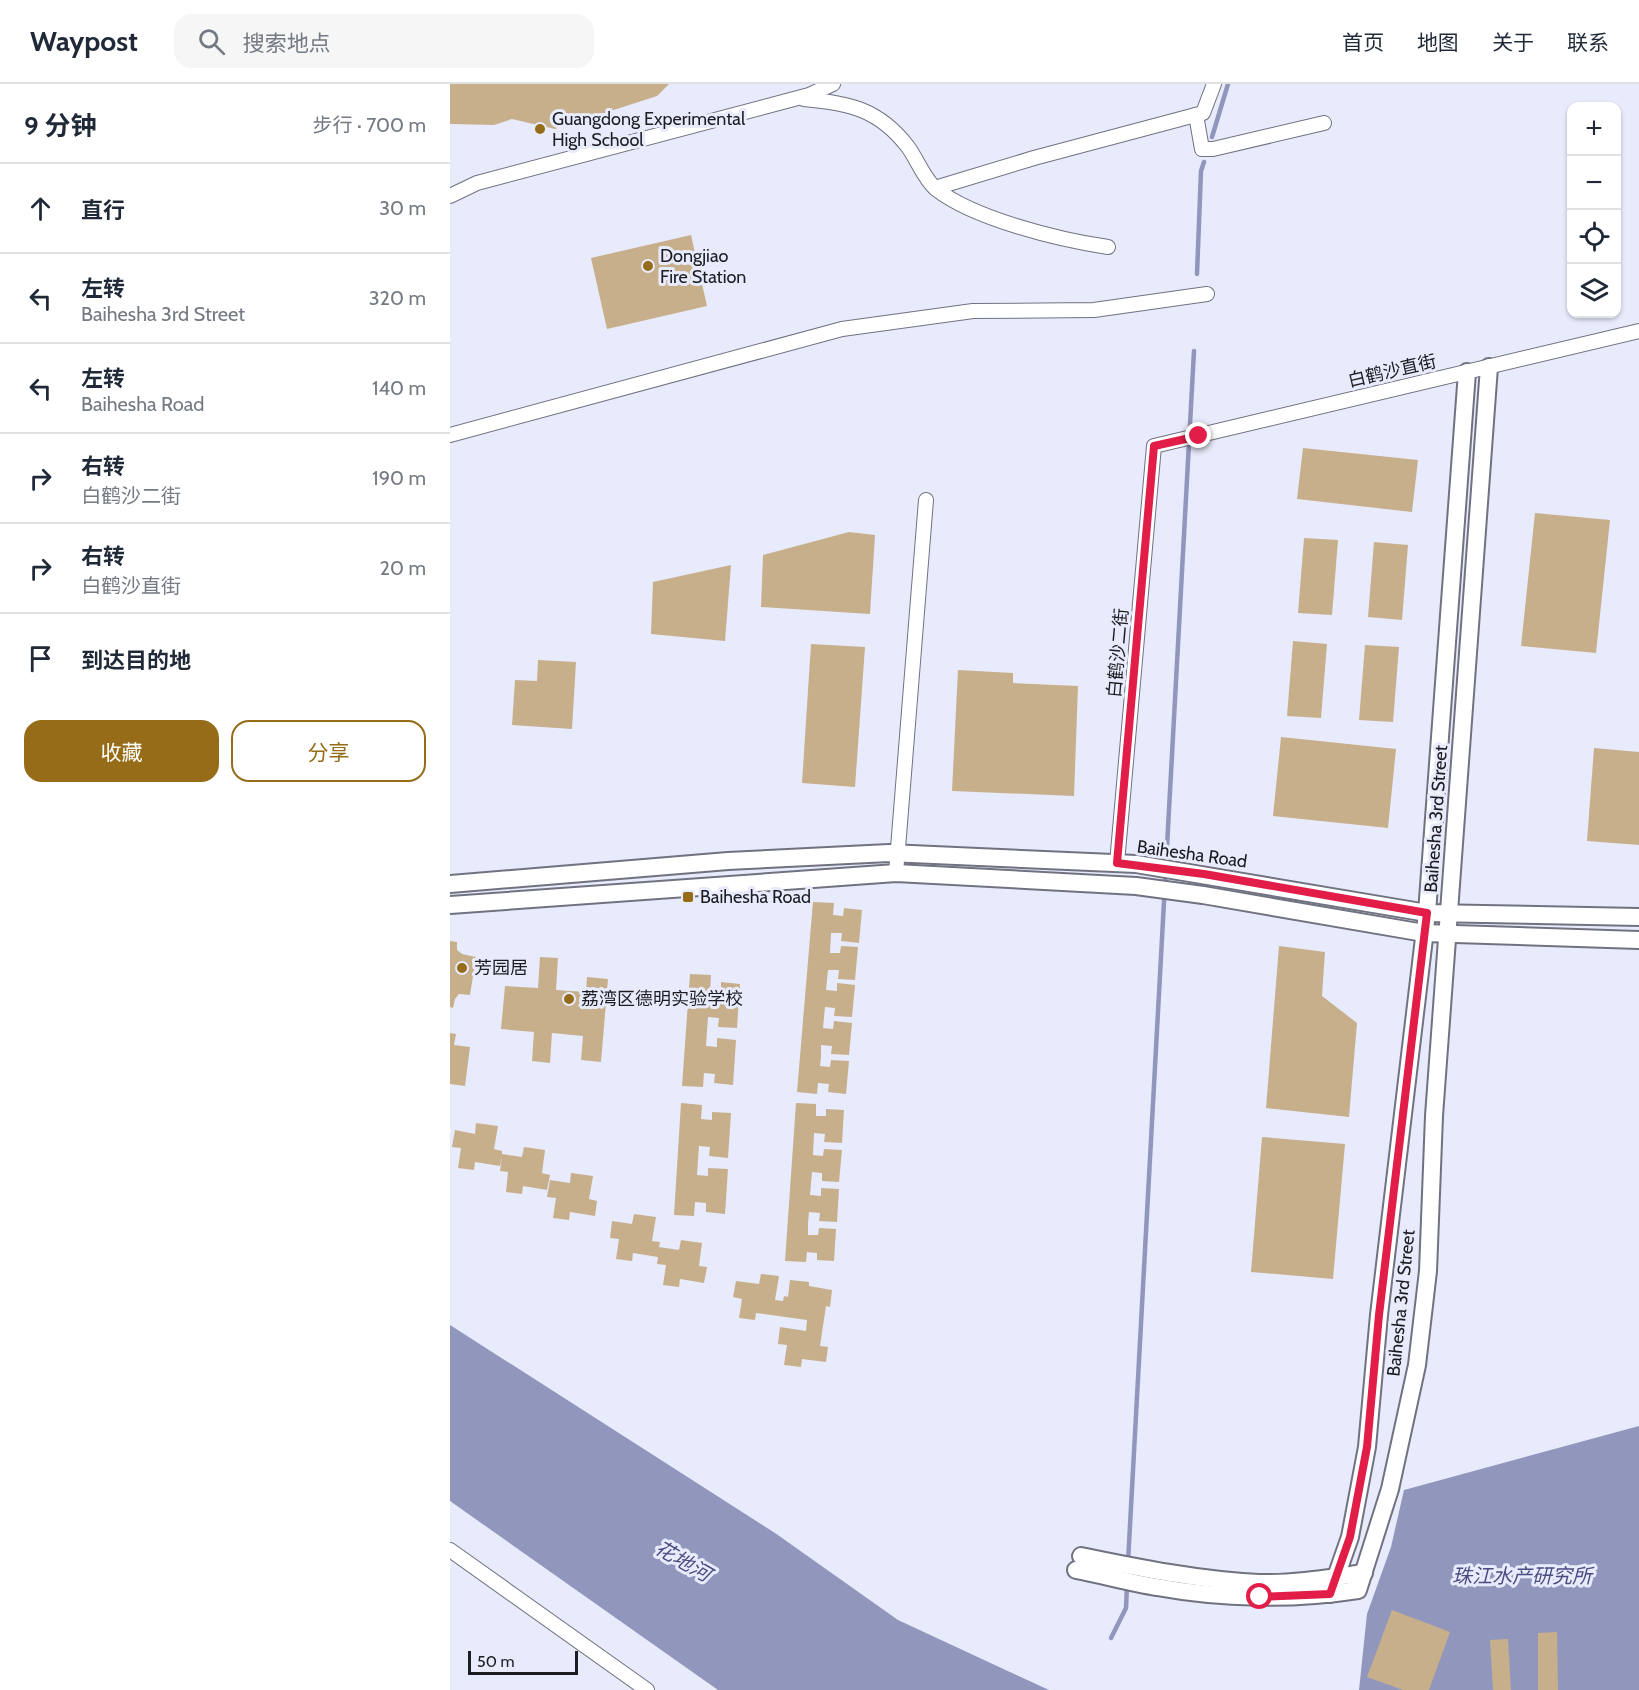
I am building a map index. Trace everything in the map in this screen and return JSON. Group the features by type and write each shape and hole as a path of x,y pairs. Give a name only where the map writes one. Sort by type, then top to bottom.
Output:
{"street":[{"path":"450,196 477,183 796,98 833,84"},
{"path":"934,188 1034,158 1203,113 1214,84"},
{"path":"796,98 846,103 870,112 906,145 934,188 981,214 1080,243 1108,248"},
{"path":"1196,115 1202,149 1213,149 1324,123"},
{"path":"450,435 842,329 973,311 1094,310 1207,294"},
{"name":"白鹤沙直街","path":"1154,446 1639,331"},
{"name":"Baihesha 3rd Street","path":"1467,372 1427,913 1379,1315 1367,1447 1350,1537 1330,1594 1359,1590 1390,1489 1417,1365 1428,1271 1434,1116 1489,367"},
{"name":"白鹤沙二街","path":"1117,863 1154,446"},
{"path":"896,873 926,500"},
{"name":"Baihesha Road","path":"450,884 718,862 897,853 1136,864 1427,913 1639,917"},
{"path":"450,905 896,873 1136,886 1203,895 1424,933 1639,940"},
{"path":"450,1550 647,1690"},
{"path":"1086,1565 1157,1580 1260,1597 1330,1594"},
{"path":"1157,1580 1258,1583 1364,1573"}],"water":[{"name":"花地河","path":"450,1325 775,1533 898,1620 1049,1690 718,1690 450,1501"},
{"name":"珠江水产研究所","path":"1639,1426 1639,1690 1359,1690 1367,1614 1391,1547 1404,1490"}],"building":[{"path":"450,84 669,84 657,96 555,129 512,119 494,125 450,124"},
{"path":"691,235 707,306 607,329 591,258"},
{"path":"1303,448 1418,460 1412,512 1297,499"},
{"path":"1535,513 1610,520 1596,653 1521,646"},
{"path":"849,532 875,535 870,614 761,607 763,555"},
{"path":"1304,538 1338,540 1332,615 1298,613"},
{"path":"1374,542 1408,545 1402,620 1368,617"},
{"path":"731,565 725,641 651,634 653,582"},
{"path":"1293,641 1327,644 1321,718 1287,716"},
{"path":"811,644 865,647 855,787 802,783"},
{"path":"1365,645 1399,647 1393,722 1359,720"},
{"path":"538,660 576,662 572,729 512,725 515,680 537,681"},
{"path":"958,670 1013,673 1013,683 1078,686 1074,796 952,791"},
{"path":"1281,737 1396,749 1388,828 1273,816"},
{"path":"1594,748 1639,752 1639,845 1587,841"},
{"path":"813,902 834,903 833,915 843,916 844,908 862,910 859,943 841,941 842,933 831,933 830,953 840,953 841,946 858,947 855,980 838,979 839,970 828,970 826,990 837,991 837,983 855,985 852,1017 834,1016 835,1008 825,1007 823,1028 833,1029 834,1021 852,1023 849,1055 831,1054 832,1046 821,1045 820,1066 830,1067 831,1060 849,1061 846,1094 828,1092 829,1084 818,1083 817,1094 797,1092"},
{"name":"芳园居","path":"450,941 457,942 457,950 462,954 476,957 470,995 459,994 453,1008 450,1007"},
{"path":"1279,946 1325,952 1322,996 1357,1023 1349,1117 1266,1108"},
{"path":"540,957 558,958 556,990 586,992 587,977 608,979 601,1062 581,1060 583,1036 552,1033 550,1063 532,1061 534,1032 501,1029 505,986 538,988"},
{"path":"690,974 711,975 710,990 721,990 721,982 740,984 737,1028 718,1027 719,1018 708,1017 707,1031 706,1046 717,1047 717,1038 736,1040 733,1085 714,1083 715,1074 704,1073 703,1087 682,1086"},
{"path":"450,1033 456,1034 454,1045 470,1047 465,1086 450,1084"},
{"path":"681,1103 702,1105 701,1119 712,1120 712,1112 731,1113 728,1158 709,1156 710,1147 699,1146 697,1175 708,1176 708,1168 728,1169 725,1214 706,1212 706,1203 695,1202 694,1216 674,1215"},
{"path":"796,1103 816,1104 816,1116 826,1116 826,1109 844,1110 842,1143 824,1142 825,1134 814,1133 813,1155 823,1156 824,1149 842,1150 839,1182 822,1181 822,1173 812,1172 810,1195 821,1196 821,1188 839,1189 837,1222 819,1221 820,1213 809,1212 808,1223 808,1235 818,1235 819,1228 836,1229 834,1261 817,1260 817,1253 807,1252 806,1262 785,1261"},
{"path":"476,1123 498,1126 494,1149 502,1151 502,1154 522,1157 524,1147 545,1150 542,1173 550,1175 547,1190 523,1186 522,1194 506,1192 508,1172 500,1171 502,1157 500,1166 475,1162 474,1170 458,1168 461,1148 452,1147 455,1130 475,1134"},
{"path":"1262,1137 1345,1144 1333,1279 1251,1272"},
{"path":"571,1173 593,1176 589,1199 597,1201 595,1216 570,1212 569,1220 553,1218 556,1198 547,1197 550,1180 570,1183"},
{"path":"634,1214 656,1217 652,1241 660,1242 659,1247 679,1250 681,1240 702,1243 699,1266 707,1267 704,1283 680,1279 679,1287 663,1285 666,1265 657,1264 658,1257 633,1253 632,1261 616,1259 619,1239 610,1238 612,1221 632,1224"},
{"path":"761,1274 779,1276 775,1300 783,1301 784,1296 788,1297 790,1280 809,1282 809,1286 832,1290 830,1307 826,1306 820,1346 828,1347 826,1362 802,1359 801,1367 784,1365 787,1345 778,1344 780,1327 806,1331 807,1320 756,1313 755,1320 739,1318 742,1299 733,1297 736,1281 759,1284"},
{"path":"1392,1610 1450,1632 1429,1690 1403,1690 1367,1677"},
{"path":"1557,1632 1558,1690 1538,1690 1538,1633"},
{"path":"1508,1639 1511,1690 1493,1690 1490,1640"}],"waterway":[{"path":"1212,137 1228,84"},
{"path":"1197,274 1201,171 1204,162"},
{"path":"1128,1562 1194,351"},
{"path":"1111,1638 1126,1608 1127,1585"}],"place":[{"name":"Guangdong Experimental High School","path":"540,129"},
{"name":"Dongjiao Fire Station","path":"648,266"},
{"name":"Baihesha Road","path":"688,897"},
{"name":"芳园居","path":"462,968"},
{"name":"荔湾区德明实验学校","path":"569,999"}],"route":[{"path":"1199,436 1154,446 1117,863 1204,874 1427,913 1379,1315 1367,1447 1350,1537 1330,1594 1260,1597"}]}
